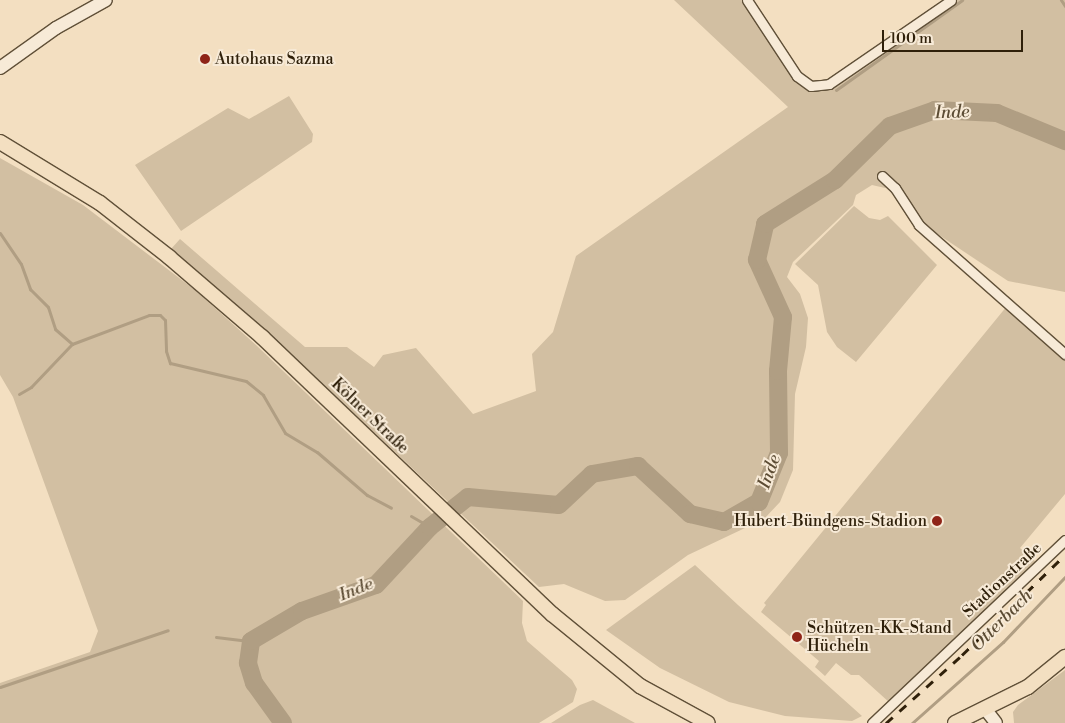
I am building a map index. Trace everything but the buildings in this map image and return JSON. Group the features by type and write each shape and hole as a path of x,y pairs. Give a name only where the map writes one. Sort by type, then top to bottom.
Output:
{"main road":[{"name":"Kölner Straße","path":"0,142 100,203 168,257 262,337 552,614 640,686 708,723"},
{"path":"955,723 986,710 1028,687 1065,657"}],"street":[{"path":"0,68 56,28 106,0"},
{"path":"747,0 797,76 811,86 829,84 951,0"},
{"path":"882,176 894,188 919,226 1065,354"},
{"name":"Stadionstraße","path":"872,723 1065,540"},
{"path":"986,710 996,723"}],"shaded area":[{"path":"674,0 744,0 796,78 830,87 955,0 1065,0 1065,292 1008,281 921,223 894,183 885,188 872,185 856,195 853,205 793,262 787,277 800,294 808,318 806,347 795,394 793,470 780,502 764,519 688,555 625,600 605,601 564,584 539,587 267,332 171,249 180,239 305,347 347,347 374,367 383,355 416,348 473,414 536,391 532,354 553,332 576,256 788,107"},
{"path":"289,96 313,134 312,142 181,231 135,165 228,108 249,119"},
{"path":"0,158 83,205 195,290 256,345 523,601 522,623 527,641 572,680 577,689 573,702 539,723 0,723 0,683 90,652 98,631 13,397 0,375"},
{"path":"854,206 869,218 880,220 888,216 937,265 856,362 837,347 827,332 818,285 795,264"},
{"name":"Hubert-Bündgens-Stadion","path":"1007,306 1065,359 1065,494 1020,548 1036,562 890,703 859,675 851,675 836,663 825,676 815,667 819,661 761,612 766,605 764,603"},
{"path":"695,565 862,716 852,721 785,716 729,702 660,668 606,630"},
{"path":"1065,670 1065,723 1014,723 1013,712 1018,705"},
{"path":"593,700 635,723 551,723 580,705"}],"waterway":[{"path":"836,90 962,0"},
{"path":"1061,0 1065,6"},
{"name":"Inde","path":"283,723 254,683 248,663 251,641 302,611 376,585 430,527 468,497 559,505 592,474 638,466 690,514 724,522 759,502 779,453 778,371 783,317 757,260 765,224 835,180 890,126 935,110 997,113 1065,141"},
{"path":"0,233 21,264 30,289 48,307 55,329 72,344 149,315 160,315 165,320 166,351 170,363 246,381 263,395 285,433 317,452 367,495 391,508"},
{"path":"19,394 31,387 72,344"},
{"path":"411,516 430,527"},
{"name":"Otterbach","path":"912,723 1003,642 1065,577"},
{"path":"0,687 168,630"},
{"path":"216,637 251,641"}],"railway":[{"path":"886,723 962,655 1065,555"}],"place":[{"name":"Autohaus Sazma","path":"205,59"},
{"name":"Hubert-Bündgens-Stadion","path":"937,521"},
{"name":"Schützen-KK-Stand Hücheln","path":"797,637"}]}
